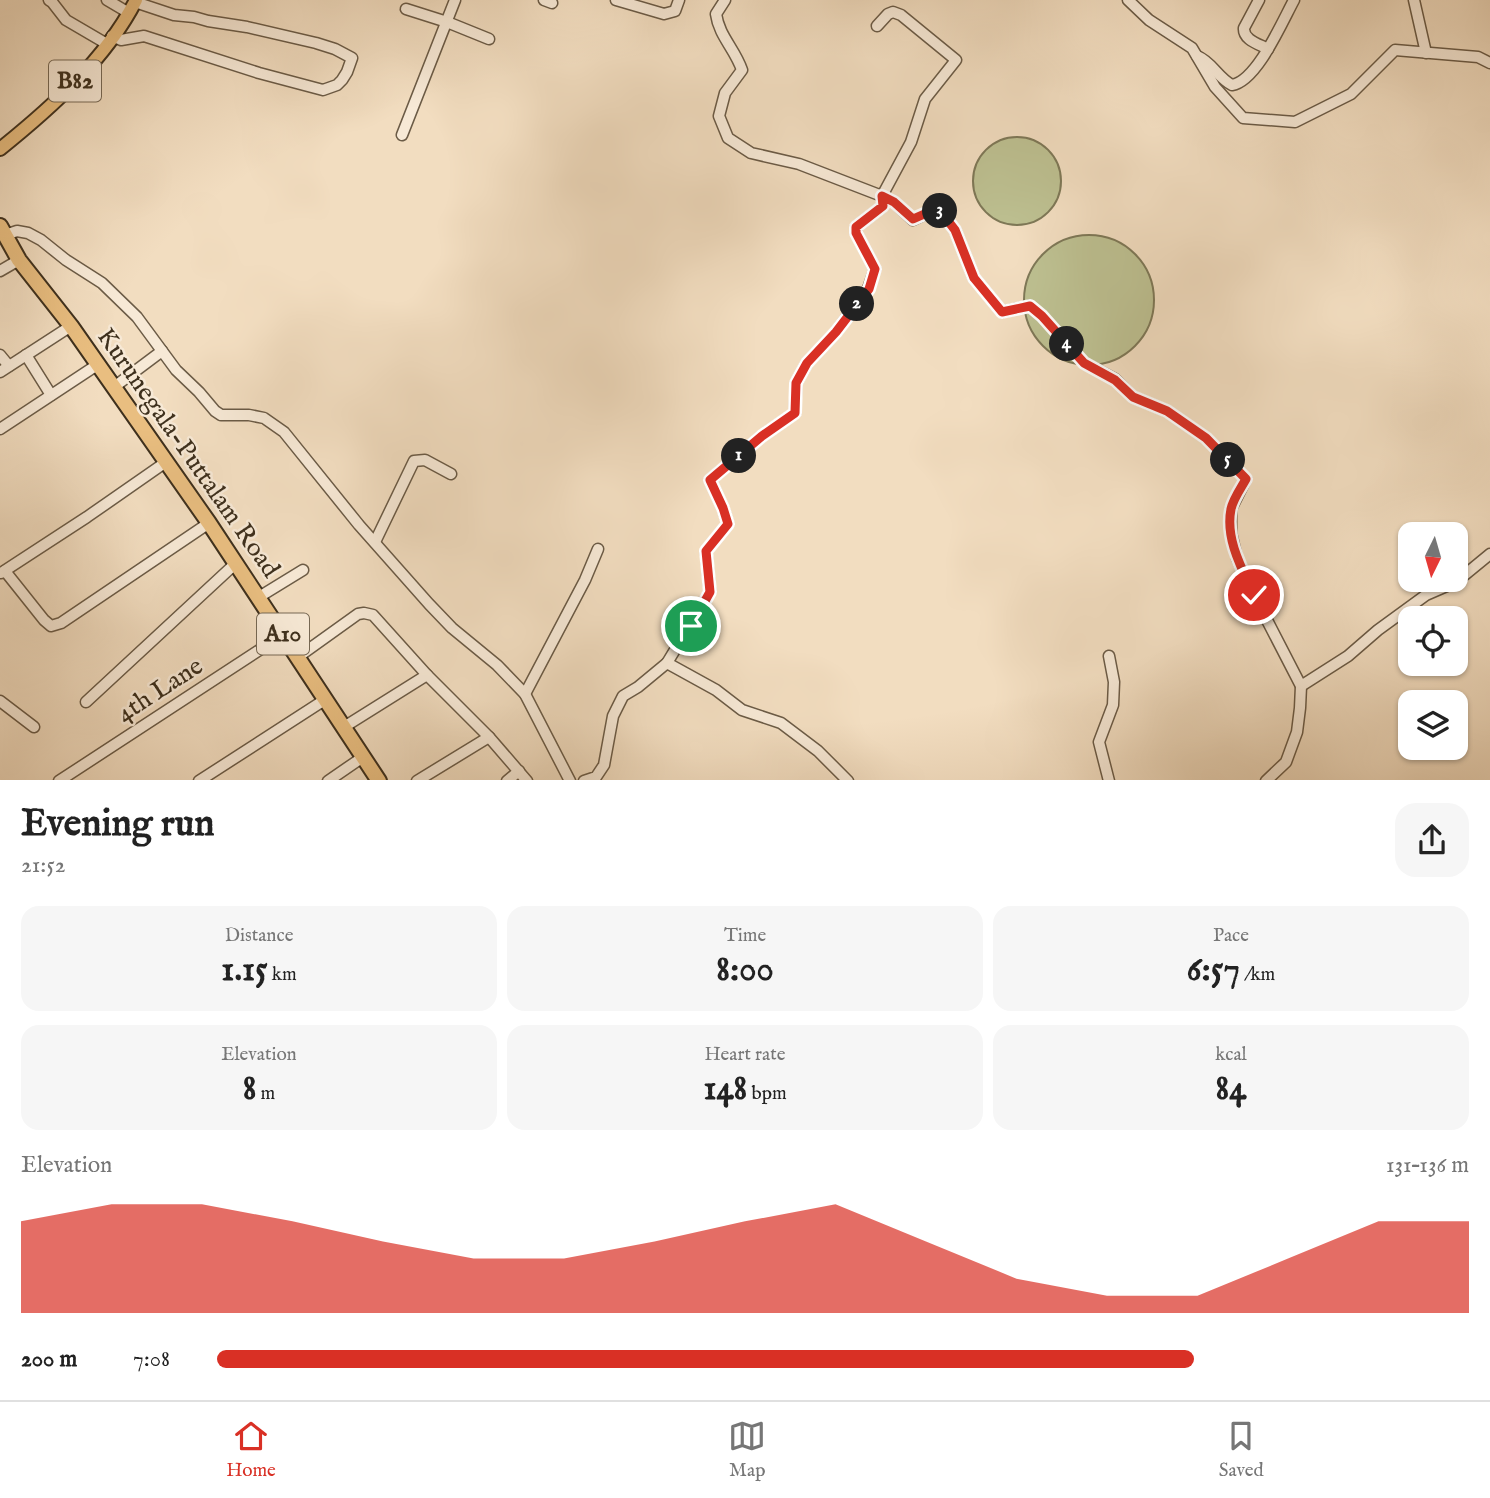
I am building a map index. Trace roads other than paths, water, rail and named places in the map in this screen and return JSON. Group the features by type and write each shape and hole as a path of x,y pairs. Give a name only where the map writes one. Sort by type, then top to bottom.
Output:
{"highway":[{"name":"Kurunegala-Puttalam Road","path":"3,230 19,260 71,326 209,523 379,780"}],"main road":[{"name":"B82","path":"0,149 65,92 109,40 133,5"}],"street":[{"path":"49,0 66,20 109,40 144,36 259,74 323,90 337,85 347,72 352,58 316,43 107,0"},
{"path":"402,135 455,0"},
{"path":"616,0 664,14 675,11 678,0"},
{"path":"725,0 716,14 718,27 739,60 742,70 725,93 719,116 728,138 751,153 799,164 882,196 894,202 913,219 938,208 955,230 974,278 1002,312 1030,306 1084,363 1115,380 1133,397 1167,411 1206,438 1246,479 1231,509 1231,533 1237,558 1301,686 1297,732 1286,762 1266,780"},
{"path":"1128,0 1149,20 1192,48 1215,87 1243,118 1296,122 1351,94 1395,50 1478,57 1490,63"},
{"path":"1259,0 1243,32 1245,37 1268,49"},
{"path":"1196,56 1206,60 1226,82 1237,85 1247,78 1268,49 1294,0"},
{"path":"1413,0 1426,53"},
{"path":"406,9 489,38"},
{"path":"584,780 598,779 604,765 613,716 623,696 667,663 710,592 706,551 728,524 710,480 762,436 795,413 796,383 807,363 836,332 869,289 875,269 856,233 856,227 883,206 882,196 911,142 925,100 956,60 901,15 893,12 888,14 877,26"},
{"path":"3,230 28,233 102,283 137,317 176,370 199,391 215,411 221,415 264,418 284,432 359,525 429,604 525,694 570,780"},
{"path":"0,271 19,260"},
{"path":"0,355 4,369 71,326"},
{"path":"114,387 162,351"},
{"path":"26,355 51,395"},
{"path":"0,429 97,365"},
{"path":"375,542 414,461 425,460 451,474"},
{"path":"166,462 2,572 51,626 61,623 209,523"},
{"path":"525,694 598,549"},
{"path":"1301,686 1348,656 1426,595 1456,582 1490,554"},
{"path":"86,702 236,563"},
{"path":"259,597 303,570"},
{"path":"298,657 358,614 373,615 527,780"},
{"name":"4th Lane","path":"59,780 284,634"},
{"path":"1109,656 1114,682 1113,705 1100,742 1109,780"},
{"path":"667,663 716,690 742,710 781,723 818,751 848,780"},
{"path":"344,727 427,675"},
{"path":"199,780 326,699"},
{"path":"0,701 34,727"},
{"path":"417,780 489,737"},
{"path":"328,780 363,757"},
{"path":"507,780 519,771"}]}
